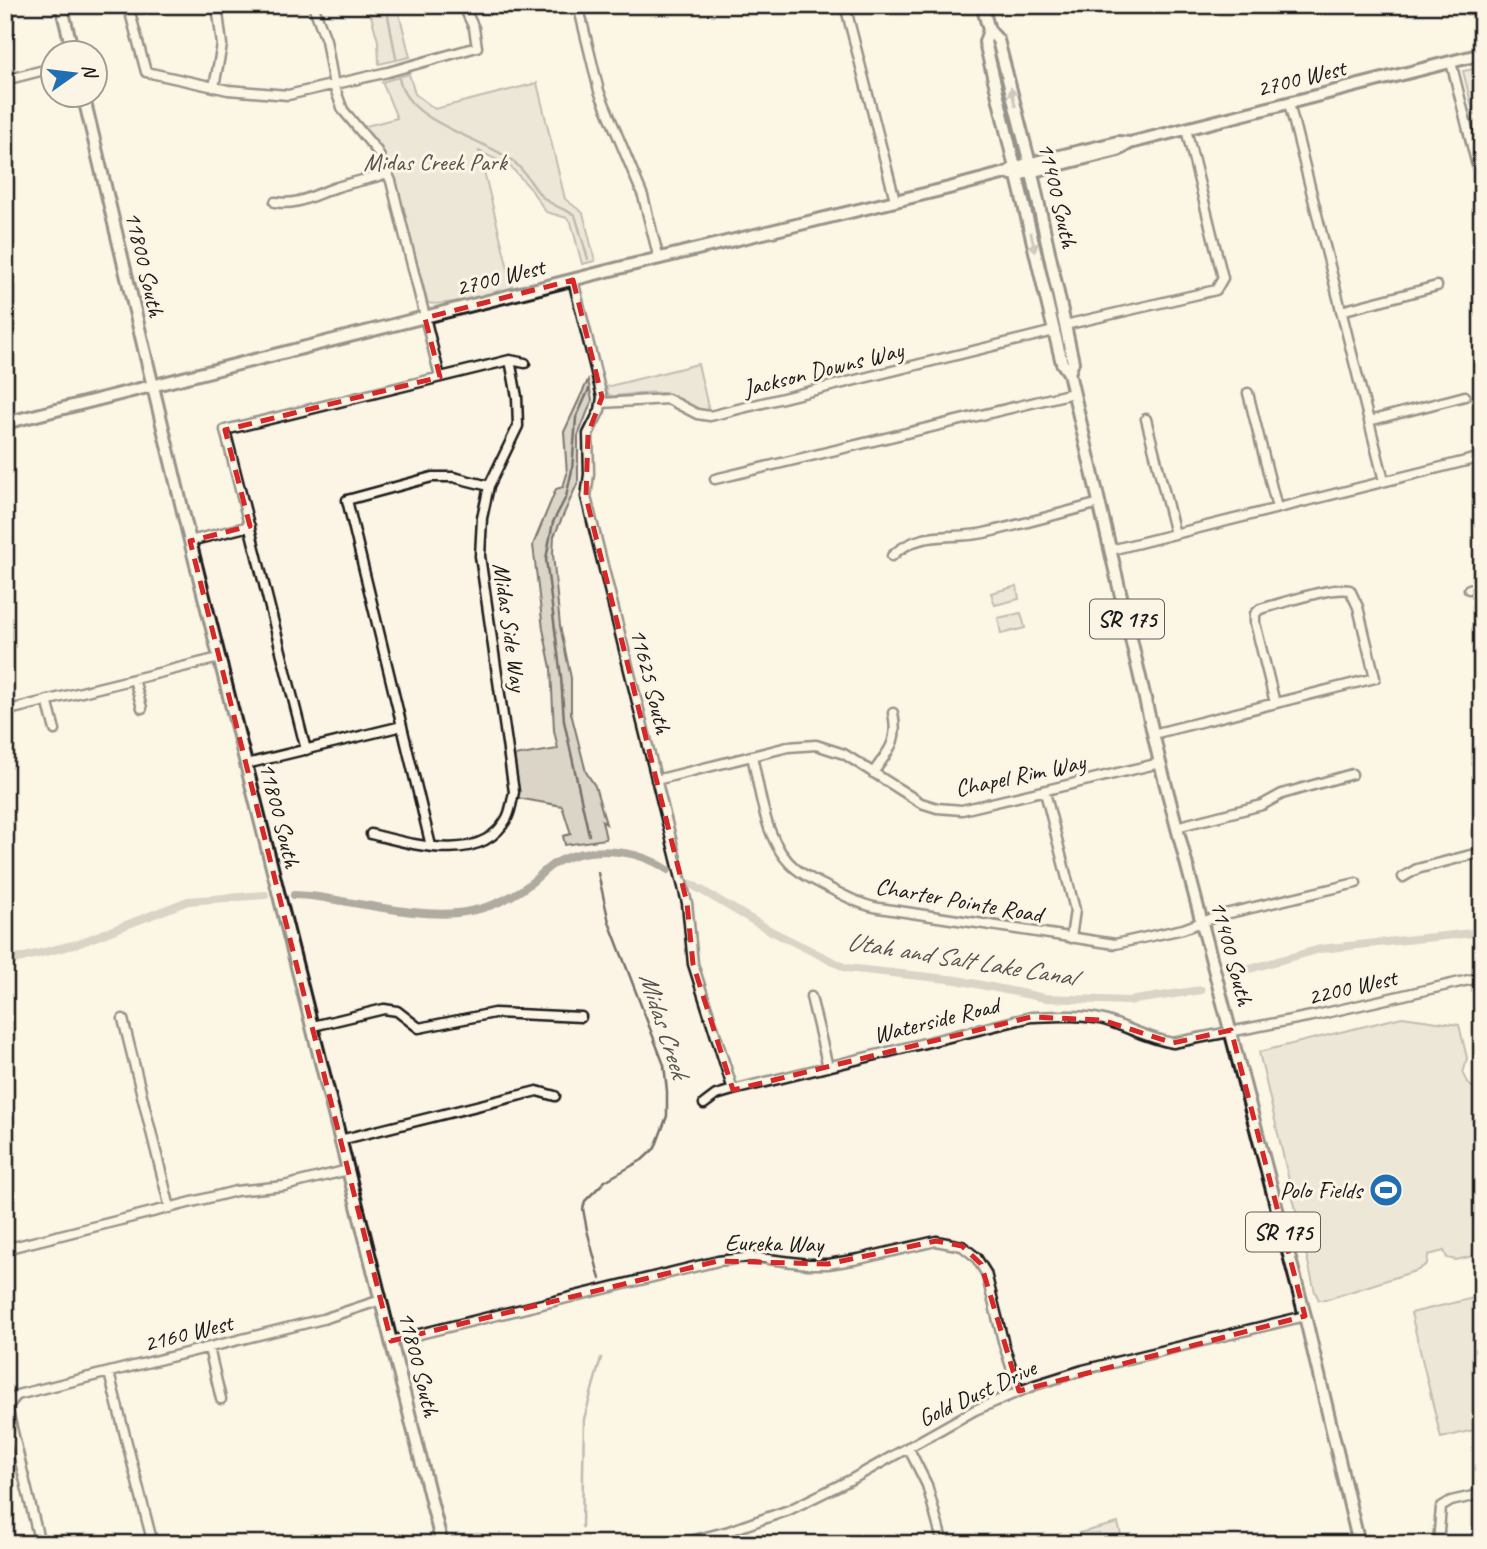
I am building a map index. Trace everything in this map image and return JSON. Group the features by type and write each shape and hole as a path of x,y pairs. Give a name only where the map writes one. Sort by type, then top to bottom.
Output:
{"main road":[{"path":"61,5 69,38"},
{"name":"11400 South","path":"982,5 989,30 998,40 1031,168 1073,362 1069,373"},
{"name":"11400 South","path":"989,30 985,42 1013,172 1062,363 1069,373 1160,763 1305,1316 1359,1544"},
{"name":"2700 West","path":"5,423 659,258 1031,168 1118,142 1130,143 1482,54"},
{"name":"11800 South","path":"86,108 190,541 442,1544"}],"street":[{"path":"128,5 146,72 214,87 288,95 334,86 477,47 474,28 464,5"},
{"path":"214,87 222,45 222,25 217,5"},
{"path":"313,5 326,40 334,86 350,120 377,151 388,173 440,377"},
{"path":"578,5 599,91 643,197 659,258"},
{"path":"845,5 895,200"},
{"path":"1451,62 1482,186"},
{"path":"5,80 38,72"},
{"path":"1289,103 1384,481"},
{"path":"1065,325 1216,290 1223,278 1186,129"},
{"path":"275,202 297,202 388,173"},
{"path":"573,280 602,403"},
{"path":"1341,311 1437,286"},
{"name":"Jackson Downs Way","path":"602,403 668,399 697,414 710,416 1054,331"},
{"path":"306,750 225,430 510,360 525,363"},
{"name":"Midas Side Way","path":"371,834 431,846 462,848 500,830 509,815 514,792 480,556 482,519 489,486 518,426 517,397 510,360"},
{"path":"715,479 1073,393"},
{"path":"1248,393 1277,508"},
{"path":"1369,421 1465,396"},
{"name":"11625 South","path":"602,403 587,434 589,474 586,497 688,912 692,964 733,1090"},
{"path":"1146,419 1174,534"},
{"path":"1111,550 1482,457"},
{"path":"431,846 347,500 432,477 453,477 489,486"},
{"path":"892,556 908,544 932,537 984,533 1100,503"},
{"path":"190,541 250,526"},
{"path":"1469,589 1482,586"},
{"path":"1153,734 1375,678 1358,607 1350,590 1342,589 1307,597 1260,609 1255,614 1275,703"},
{"path":"5,711 219,658"},
{"path":"134,679 142,708"},
{"path":"47,700 55,730"},
{"path":"873,772 895,739 893,713"},
{"path":"246,764 402,726"},
{"name":"Chapel Rim Way","path":"656,780 795,745 816,745 837,750 913,799 946,810 978,808 1160,763"},
{"name":"Charter Pointe Road","path":"752,756 773,839 788,862 811,879 870,906 1122,944 1356,883"},
{"path":"1176,827 1262,805 1282,794 1352,774"},
{"path":"1045,792 1073,902 1075,918 1071,938"},
{"path":"1403,877 1417,869 1482,852"},
{"name":"2200 West","path":"1231,1030 1317,1015 1482,976"},
{"path":"811,997 828,1067"},
{"path":"313,1026 384,1009 397,1011 419,1028 495,1013 581,1017"},
{"name":"Waterside Road","path":"704,1104 716,1095 733,1090 1031,1017 1066,1016 1102,1020 1152,1039 1173,1043 1231,1030"},
{"path":"122,1019 170,1208"},
{"path":"340,1140 537,1091 555,1096"},
{"path":"5,1249 236,1191 284,1186 348,1170"},
{"name":"Eureka Way","path":"391,1341 718,1261 752,1258 828,1264 927,1242 945,1241 962,1246 981,1264 1019,1391"},
{"name":"2160 West","path":"40,1544 7,1407 17,1395 323,1320 381,1300"},
{"name":"Gold Dust Drive","path":"680,1544 729,1531 789,1510 975,1410 1019,1391 1075,1372 1305,1316"},
{"path":"209,1348 221,1399"},
{"path":"109,1373 153,1544"},
{"path":"908,1447 927,1485 943,1544"},
{"path":"1438,1544 1441,1507 1451,1501 1482,1494"}],"highlighted area":[{"path":"573,280 602,397 588,434 586,497 687,903 693,964 733,1090 1031,1017 1102,1020 1173,1043 1231,1030 1305,1316 1019,1391 981,1264 962,1246 936,1241 828,1264 718,1261 391,1341 190,541 250,526 225,430 440,377 425,318"}],"green space":[{"path":"368,5 397,5 410,57 379,64 378,41"},
{"path":"1473,69 1482,82 1482,114 1474,115 1463,71"},
{"name":"Midas Creek Park","path":"409,74 415,94 435,109 537,83 565,199 583,213 595,261 582,264 571,222 567,218 546,212 530,188 510,166 479,151 513,289 457,301 428,303 392,170 383,151 362,127 397,118 382,82"},
{"path":"698,364 709,411 661,393 608,394 606,387"},
{"path":"588,380 592,400 578,436 578,482 554,536 553,554 560,626 571,678 571,713 586,772 595,786 606,824 602,821 606,839 565,845 563,836 571,834 562,806 517,798 514,756 558,749 554,730 551,668 543,629 533,545 556,489 563,487 567,474 564,432"},
{"path":"1017,586 1019,599 995,605 991,593"},
{"path":"1021,613 1025,628 1001,634 998,618"},
{"name":"Polo Fields","path":"1402,1017 1459,1025 1467,1058 1463,1074 1468,1084 1482,1093 1482,1254 1456,1260 1447,1258 1444,1251 1428,1255 1427,1264 1418,1270 1319,1300 1259,1052"},
{"path":"1482,1296 1482,1428 1441,1438 1411,1313"},
{"path":"1118,1523 1123,1543 1082,1544 1079,1533"}],"waterway":[{"name":"Midas Creek","path":"386,5 396,58"},
{"name":"Midas Creek","path":"399,78 405,94 415,107 447,128 514,162 550,203 575,215 588,259"},
{"name":"Midas Creek","path":"589,389 576,418 572,470 566,497 553,522 546,559 564,721 589,835"},
{"name":"Utah and Salt Lake Canal","path":"294,895 409,912 448,914 473,911 502,901 527,886 552,865 580,854 611,851 626,853 668,870"},
{"name":"Midas Creek","path":"598,873 609,922 664,1065 667,1091 667,1116 655,1148 642,1160 605,1181 585,1201 583,1209 587,1230 600,1279"},
{"name":"Utah and Salt Lake Canal","path":"691,884 771,931 846,968 957,980 1045,998 1128,1001 1201,990"},
{"name":"Utah and Salt Lake Canal","path":"5,962 77,944 188,901 265,895"},
{"name":"Utah and Salt Lake Canal","path":"1235,973 1320,949 1482,932"},
{"name":"Midas Creek","path":"582,1527 584,1419 601,1358"}],"place":[{"name":"Polo Fields","path":"1386,1190"}]}
